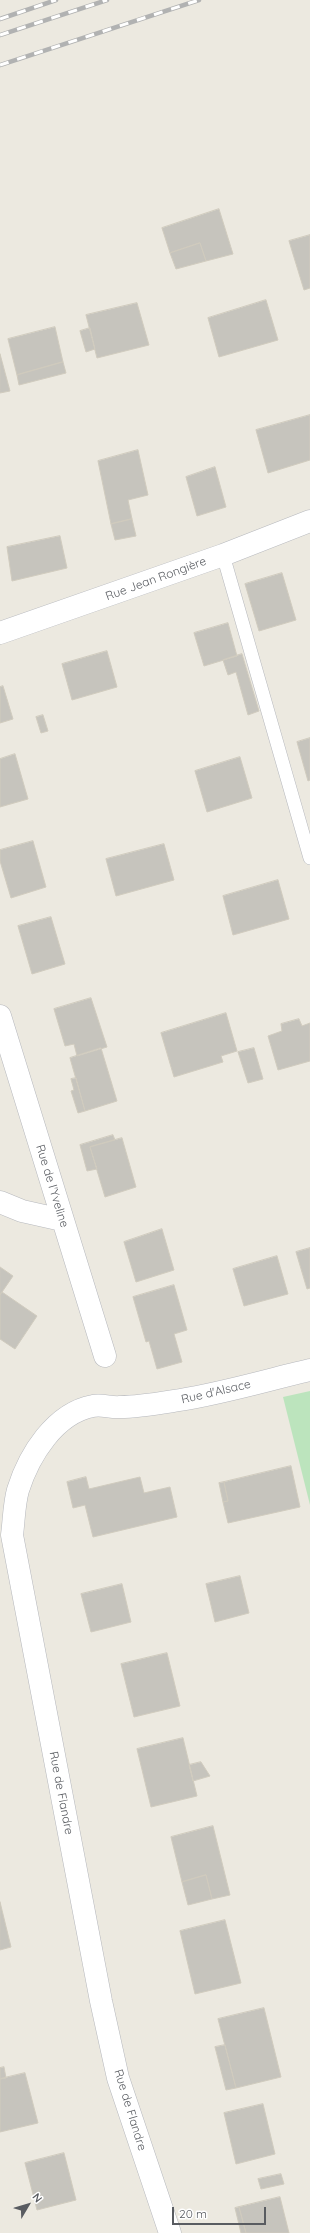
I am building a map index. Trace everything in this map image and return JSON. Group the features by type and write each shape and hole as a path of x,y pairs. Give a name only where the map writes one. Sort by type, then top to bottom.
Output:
{"street":[{"name":"Rue Jean Rongière","path":"0,633 223,556 310,521"},
{"name":"Rue de l'Yveline","path":"0,1016 105,1356"},
{"path":"0,1202 22,1211 62,1220"},
{"name":"Rue d'Alsace","path":"120,1408 182,1400 310,1370"},
{"name":"Rue de Flandre","path":"120,1408 95,1405 79,1409 65,1417 54,1428 27,1468 18,1491 12,1535 100,2001 118,2078 170,2233"}],"lane":[{"path":"223,556 310,858"}],"green space":[{"path":"310,1391 310,1505 283,1397"}],"building":[{"path":"219,209 233,254 206,261 200,243 170,253 162,228"},
{"path":"310,235 310,288 304,290 289,241"},
{"path":"200,243 206,261 176,269 170,253"},
{"path":"266,300 278,340 219,357 208,318"},
{"path":"137,303 149,345 97,358 86,315"},
{"path":"55,327 63,362 17,375 8,339"},
{"path":"90,328 95,349 86,352 80,331"},
{"path":"0,354 10,391 0,393"},
{"path":"63,362 66,373 19,385 17,375"},
{"path":"310,415 310,460 268,473 256,430"},
{"path":"138,450 148,495 128,500 132,519 111,524 98,461"},
{"path":"215,467 226,507 197,516 186,477"},
{"path":"132,519 136,536 115,540 111,524"},
{"path":"60,536 67,568 12,581 7,547"},
{"path":"282,573 296,620 259,631 245,584"},
{"path":"228,623 237,656 204,666 194,633"},
{"path":"107,651 117,687 72,700 62,664"},
{"path":"242,654 259,711 248,715 236,672 228,675 223,660"},
{"path":"3,686 13,719 0,723 0,687"},
{"path":"43,715 48,731 41,733 36,717"},
{"path":"310,738 310,780 308,781 297,742"},
{"path":"15,754 28,799 0,807 0,759"},
{"path":"240,757 252,798 207,812 195,771"},
{"path":"33,841 46,887 11,898 0,861 0,850"},
{"path":"164,844 174,880 116,896 106,859"},
{"path":"278,880 289,919 233,935 223,896"},
{"path":"51,917 65,964 32,974 18,926"},
{"path":"91,998 107,1047 77,1056 74,1044 65,1046 54,1009"},
{"path":"226,1013 237,1051 221,1056 223,1062 174,1077 161,1033"},
{"path":"299,1019 302,1026 310,1023 310,1061 278,1070 268,1036 282,1031 281,1024"},
{"path":"101,1048 117,1101 85,1111 70,1058"},
{"path":"254,1048 263,1079 248,1083 238,1052"},
{"path":"76,1078 85,1111 78,1113 71,1091 74,1090 71,1079"},
{"path":"113,1135 115,1140 90,1147 97,1169 87,1171 80,1145"},
{"path":"122,1138 136,1187 105,1197 90,1147"},
{"path":"162,1229 174,1270 136,1282 124,1242"},
{"path":"310,1248 310,1288 307,1289 296,1252"},
{"path":"277,1256 288,1294 244,1306 233,1269"},
{"path":"0,1267 13,1276 0,1295"},
{"path":"174,1285 187,1330 174,1334 182,1362 157,1369 149,1341 146,1342 133,1297"},
{"path":"2,1292 37,1316 15,1349 0,1339 0,1295"},
{"path":"291,1466 300,1507 228,1523 223,1502 228,1501 224,1482"},
{"path":"86,1477 89,1489 140,1477 144,1493 170,1487 177,1517 93,1537 85,1505 73,1508 67,1482"},
{"path":"224,1482 228,1501 223,1502 219,1483"},
{"path":"240,1576 249,1613 215,1622 206,1584"},
{"path":"122,1584 131,1622 91,1632 81,1594"},
{"path":"167,1653 180,1706 134,1717 121,1664"},
{"path":"183,1738 197,1796 151,1807 137,1749"},
{"path":"201,1762 210,1776 193,1781 189,1765"},
{"path":"213,1826 230,1895 212,1899 206,1875 182,1882 171,1837"},
{"path":"206,1875 212,1899 188,1905 182,1882"},
{"path":"0,1902 11,1947 0,1950"},
{"path":"225,1920 241,1983 195,1994 180,1931"},
{"path":"264,2008 281,2077 236,2088 218,2019"},
{"path":"225,2045 236,2088 226,2090 215,2047"},
{"path":"4,2067 6,2078 0,2079 0,2068"},
{"path":"25,2073 38,2123 0,2132 0,2079"},
{"path":"263,2104 275,2154 236,2164 224,2113"},
{"path":"64,2153 76,2200 37,2210 25,2163"},
{"path":"281,2174 284,2184 261,2189 258,2179"},
{"path":"280,2197 289,2233 246,2233 239,2207"},
{"path":"239,2207 246,2233 241,2233 235,2208"}],"railway":[{"path":"0,19 56,0"},
{"path":"0,35 107,0"},
{"path":"0,65 199,0"}]}
